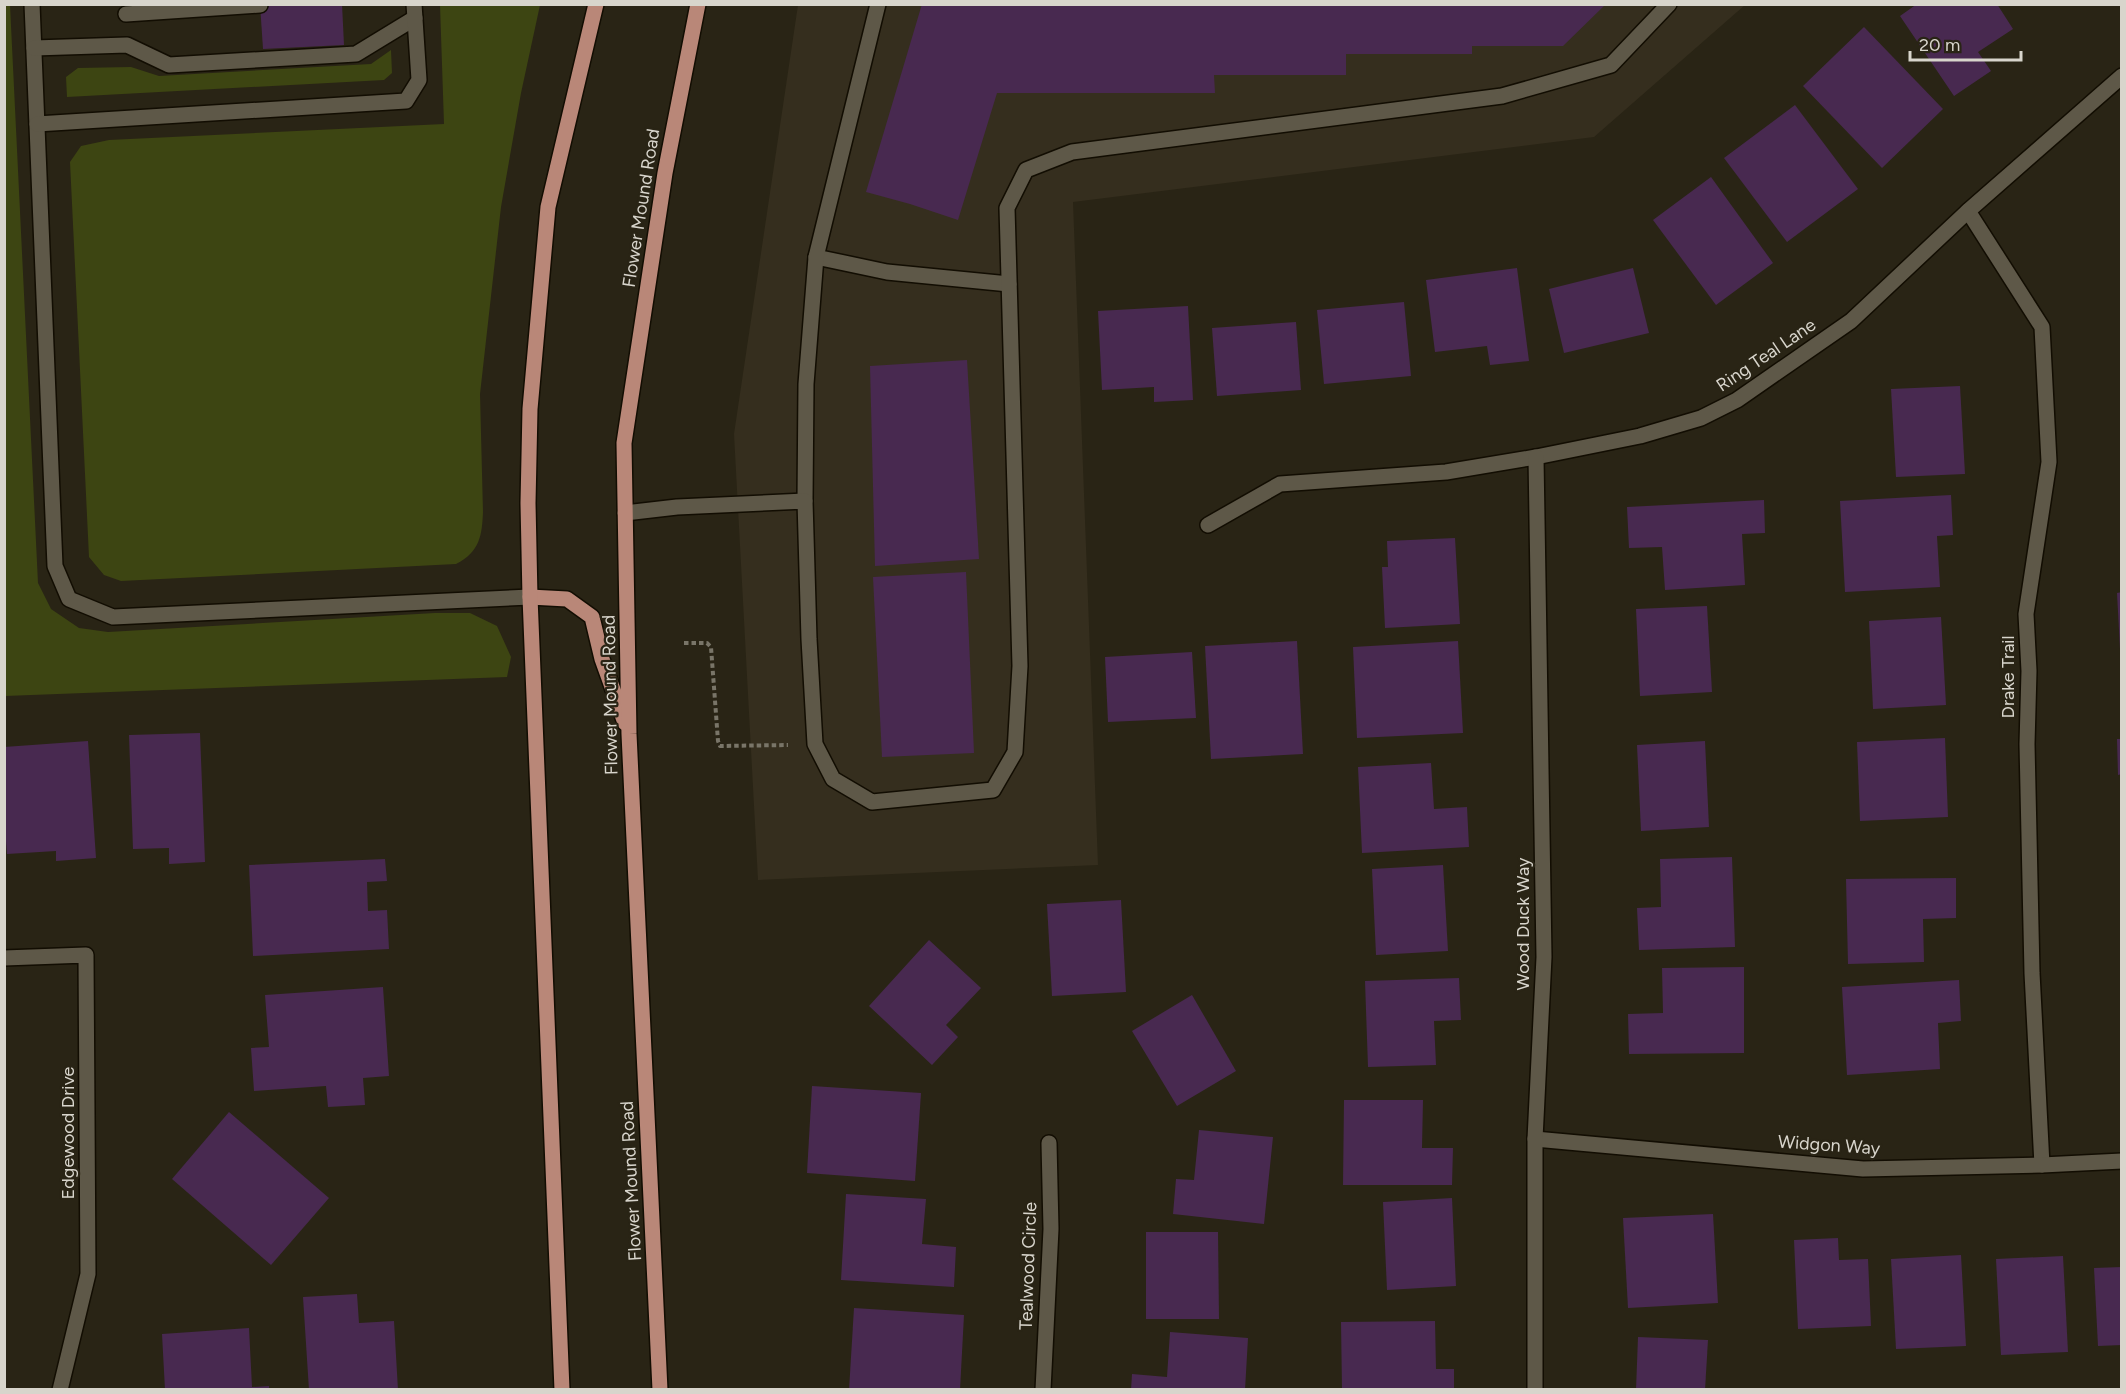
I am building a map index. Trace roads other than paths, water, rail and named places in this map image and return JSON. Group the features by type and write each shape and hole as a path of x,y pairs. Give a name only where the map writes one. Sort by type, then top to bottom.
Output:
{"main road":[{"path":"562,1389 530,597 528,503 530,409 548,207 596,4"},
{"name":"Flower Mound Road","path":"660,1389 629,735 624,443 665,173 698,4"},
{"path":"530,597 567,599 592,617 602,659 629,735"}],"street":[{"path":"32,4 55,566 69,599 113,617 530,597"},
{"path":"878,4 816,257 806,384 805,501 815,744 833,779 872,802 993,790 1015,752 1020,666 1006,208 1026,170 1072,152 1502,96 1611,65 1669,4"},
{"path":"126,14 260,5"},
{"path":"34,48 126,45 169,66 356,54 414,11"},
{"path":"38,124 406,101 419,80 414,11"},
{"name":"Ring Teal Lane","path":"1208,525 1280,484 1446,472 1536,458 1640,436 1701,418 1737,400 1851,321 1968,211 2121,76"},
{"name":"Drake Trail","path":"1968,211 2042,327 2049,462 2026,614 2030,671 2027,744 2032,973 2042,1165"},
{"path":"816,257 887,272 1009,284"},
{"name":"Wood Duck Way","path":"1535,1389 1535,1139 1544,957 1536,458"},
{"path":"625,513 677,507 805,501"},
{"name":"Edgewood Drive","path":"4,958 86,955 88,1274 60,1389"},
{"name":"Widgon Way","path":"1535,1139 1863,1169 2121,1161"},
{"name":"Tealwood Circle","path":"1043,1389 1051,1229 1049,1143"}]}
